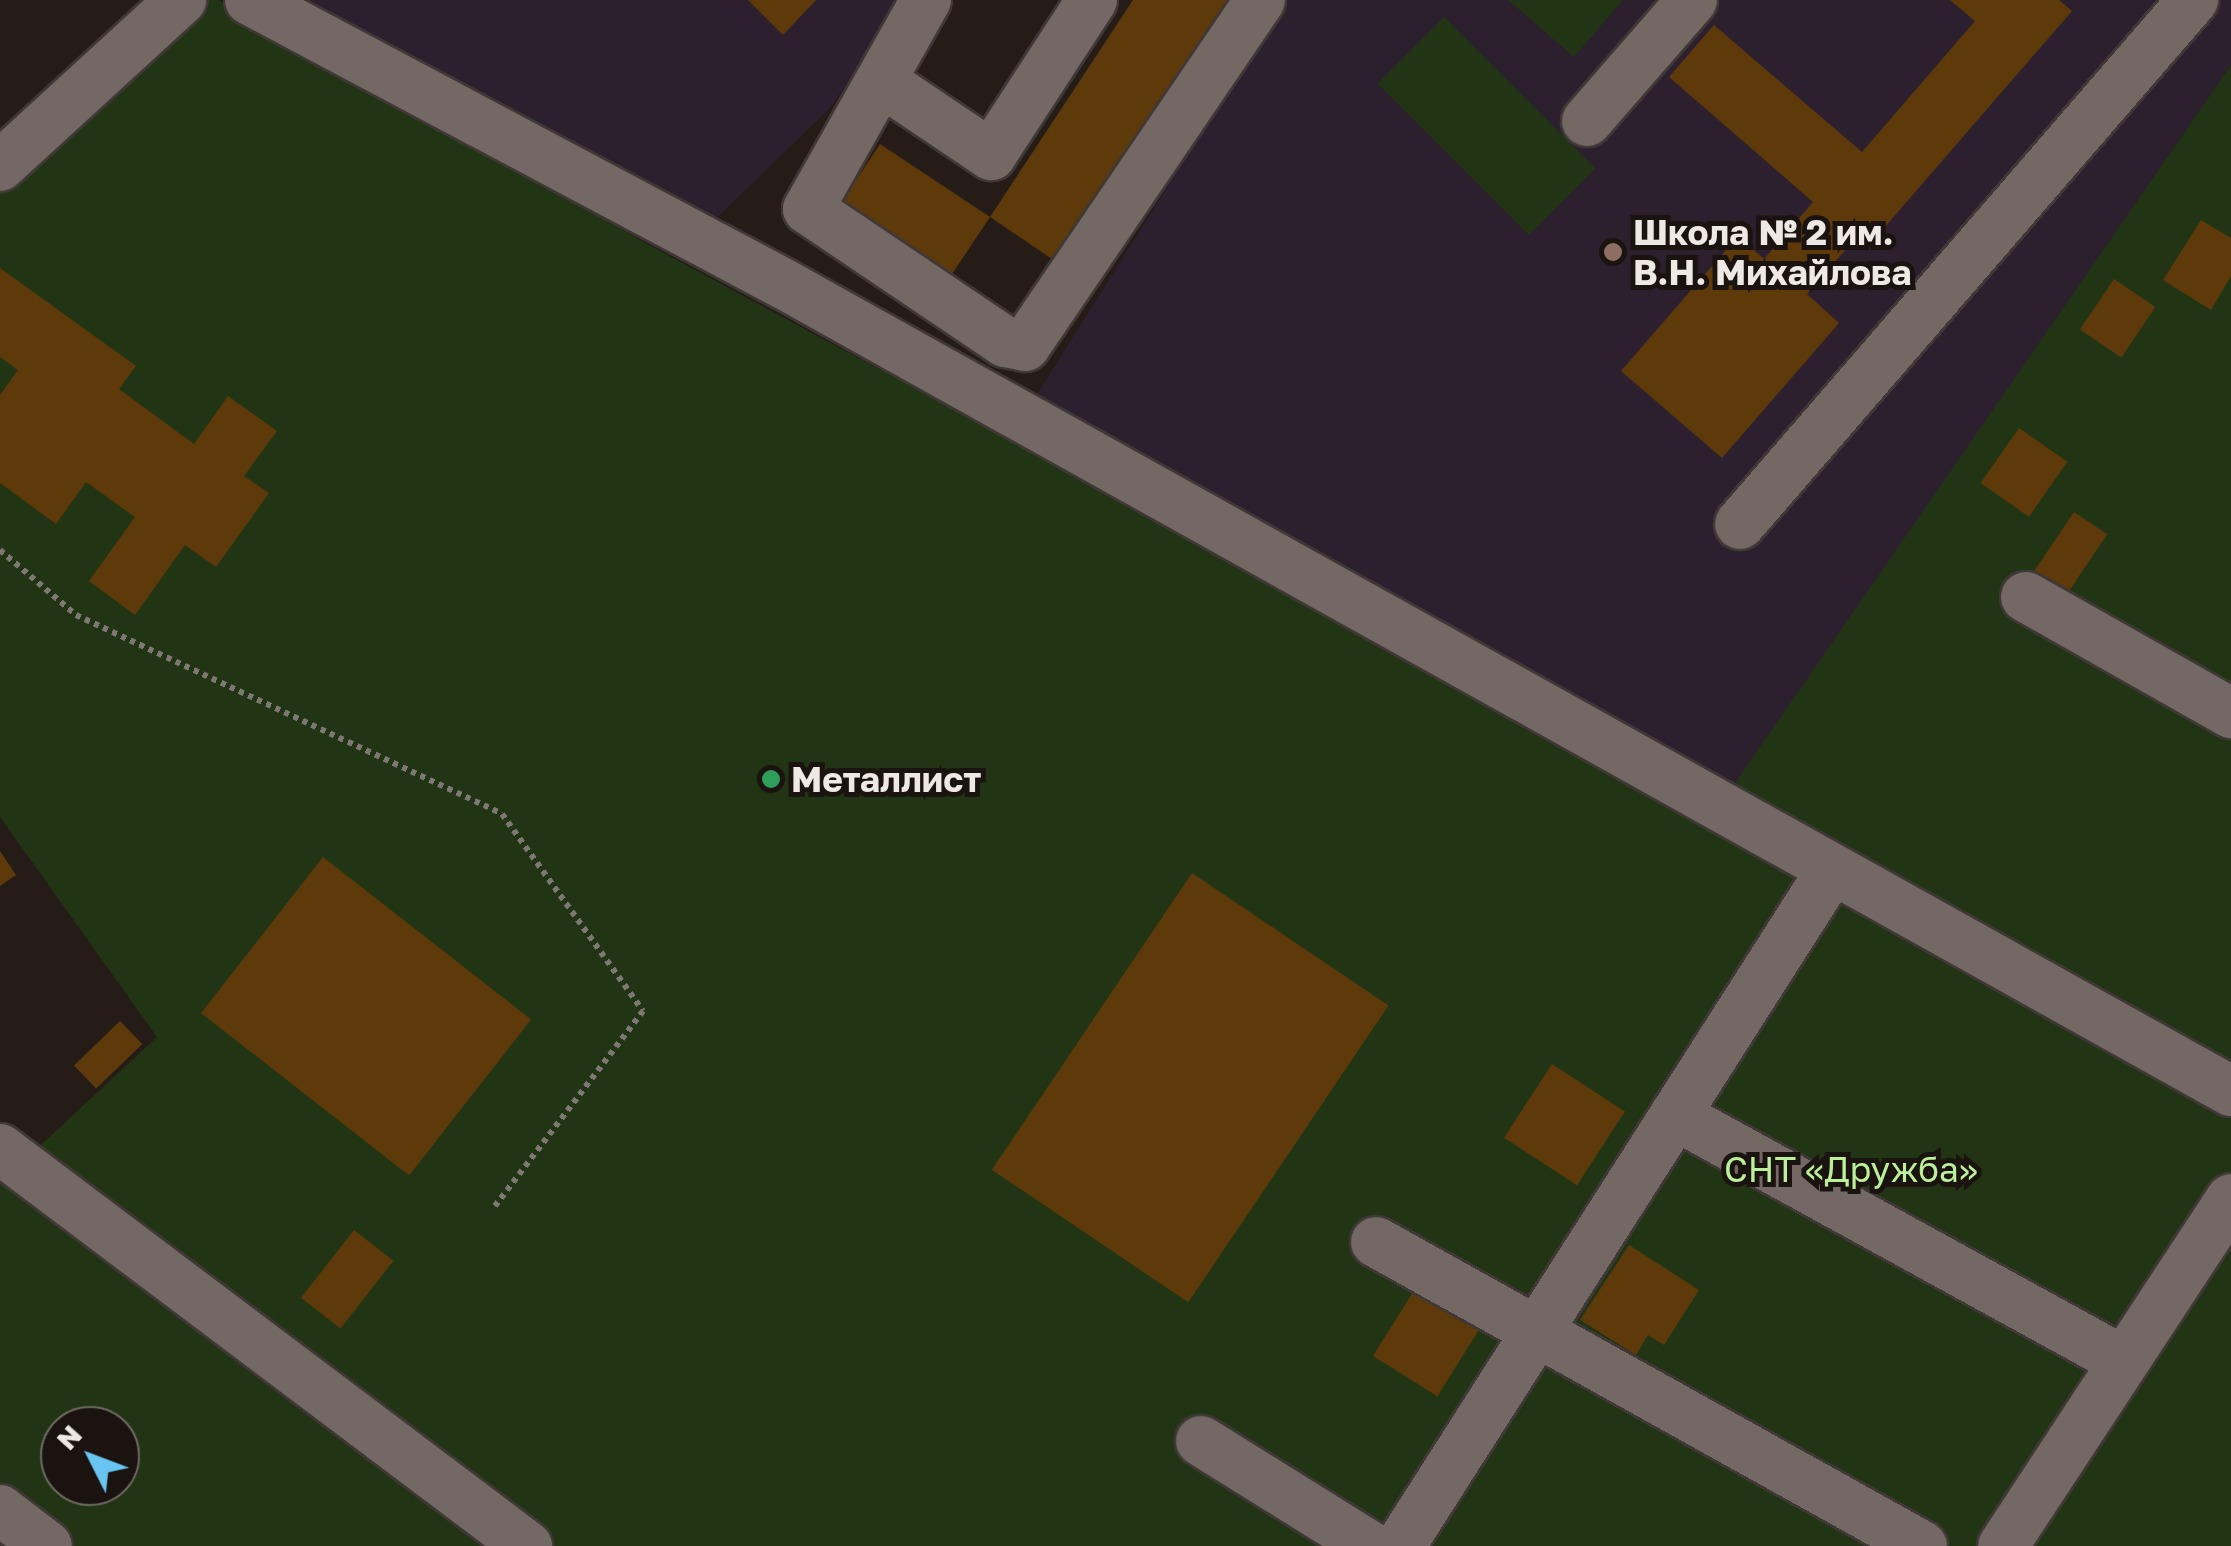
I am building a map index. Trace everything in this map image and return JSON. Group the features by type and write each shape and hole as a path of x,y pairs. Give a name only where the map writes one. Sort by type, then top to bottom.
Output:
{"street":[{"path":"0,166 181,0"},
{"path":"250,0 801,293 1830,871 2231,1091"},
{"path":"926,0 808,209 1005,342 1025,346 1260,0"},
{"path":"882,80 991,155 1092,0"},
{"path":"1586,120 1692,0"},
{"path":"1740,524 2177,5"},
{"path":"2026,596 2231,714"},
{"path":"1400,1546 1830,871"},
{"path":"1675,1116 2123,1362"},
{"path":"0,1148 527,1546"},
{"path":"2003,1546 2231,1199"},
{"path":"1376,1242 1533,1336 1922,1546"},
{"path":"1201,1441 1370,1546"},
{"path":"0,1510 47,1546"}],"path":[{"path":"0,550 76,615 502,814 643,1012 496,1206"}],"shaded area":[{"path":"309,0 906,0 830,108 702,232"},
{"name":"Школа № 2 им. В.Н. Михайлова","path":"1285,0 2231,0 2231,65 1712,819 1009,439"}],"green space":[{"name":"СНТ «Дружба»","path":"203,0 218,0 649,245 1711,818 2231,65 2231,1546 0,1546 0,1183 157,1037 0,817 0,187"},
{"path":"1508,0 1623,0 1574,57"},
{"path":"1444,17 1595,168 1529,235 1378,83"}],"building":[{"path":"748,0 816,0 783,35"},
{"path":"1133,0 1228,0 1055,261 990,217"},
{"path":"1950,0 2059,0 2072,11 1865,250 1854,240 1807,294 1839,323 1722,458 1621,371 1738,236 1764,259 1813,202 1669,77 1714,25 1862,152 1975,21"},
{"path":"880,144 990,217 948,280 838,207"},
{"path":"2201,220 2231,238 2231,276 2211,310 2163,280"},
{"path":"0,268 136,366 119,389 194,444 228,396 277,431 244,476 269,493 216,567 185,545 135,615 89,581 135,517 86,482 56,524 0,483 0,395 18,370 0,357"},
{"path":"2114,279 2155,307 2121,358 2080,330"},
{"path":"2019,428 2067,462 2029,517 1981,483"},
{"path":"2074,512 2107,534 2064,599 2030,577"},
{"path":"0,851 16,875 0,886"},
{"path":"323,857 531,1020 409,1176 201,1013"},
{"path":"1192,873 1388,1006 1188,1302 992,1170"},
{"path":"120,1021 142,1044 96,1088 74,1065"},
{"path":"1552,1064 1625,1111 1577,1185 1504,1138"},
{"path":"354,1230 393,1261 340,1329 301,1298"},
{"path":"1629,1245 1699,1290 1664,1345 1648,1335 1636,1355 1580,1320"},
{"path":"1418,1284 1482,1324 1437,1396 1373,1356"}],"place":[{"name":"Школа № 2 им. В.Н. Михайлова","path":"1613,252"},
{"name":"Металлист","path":"771,779"}]}
